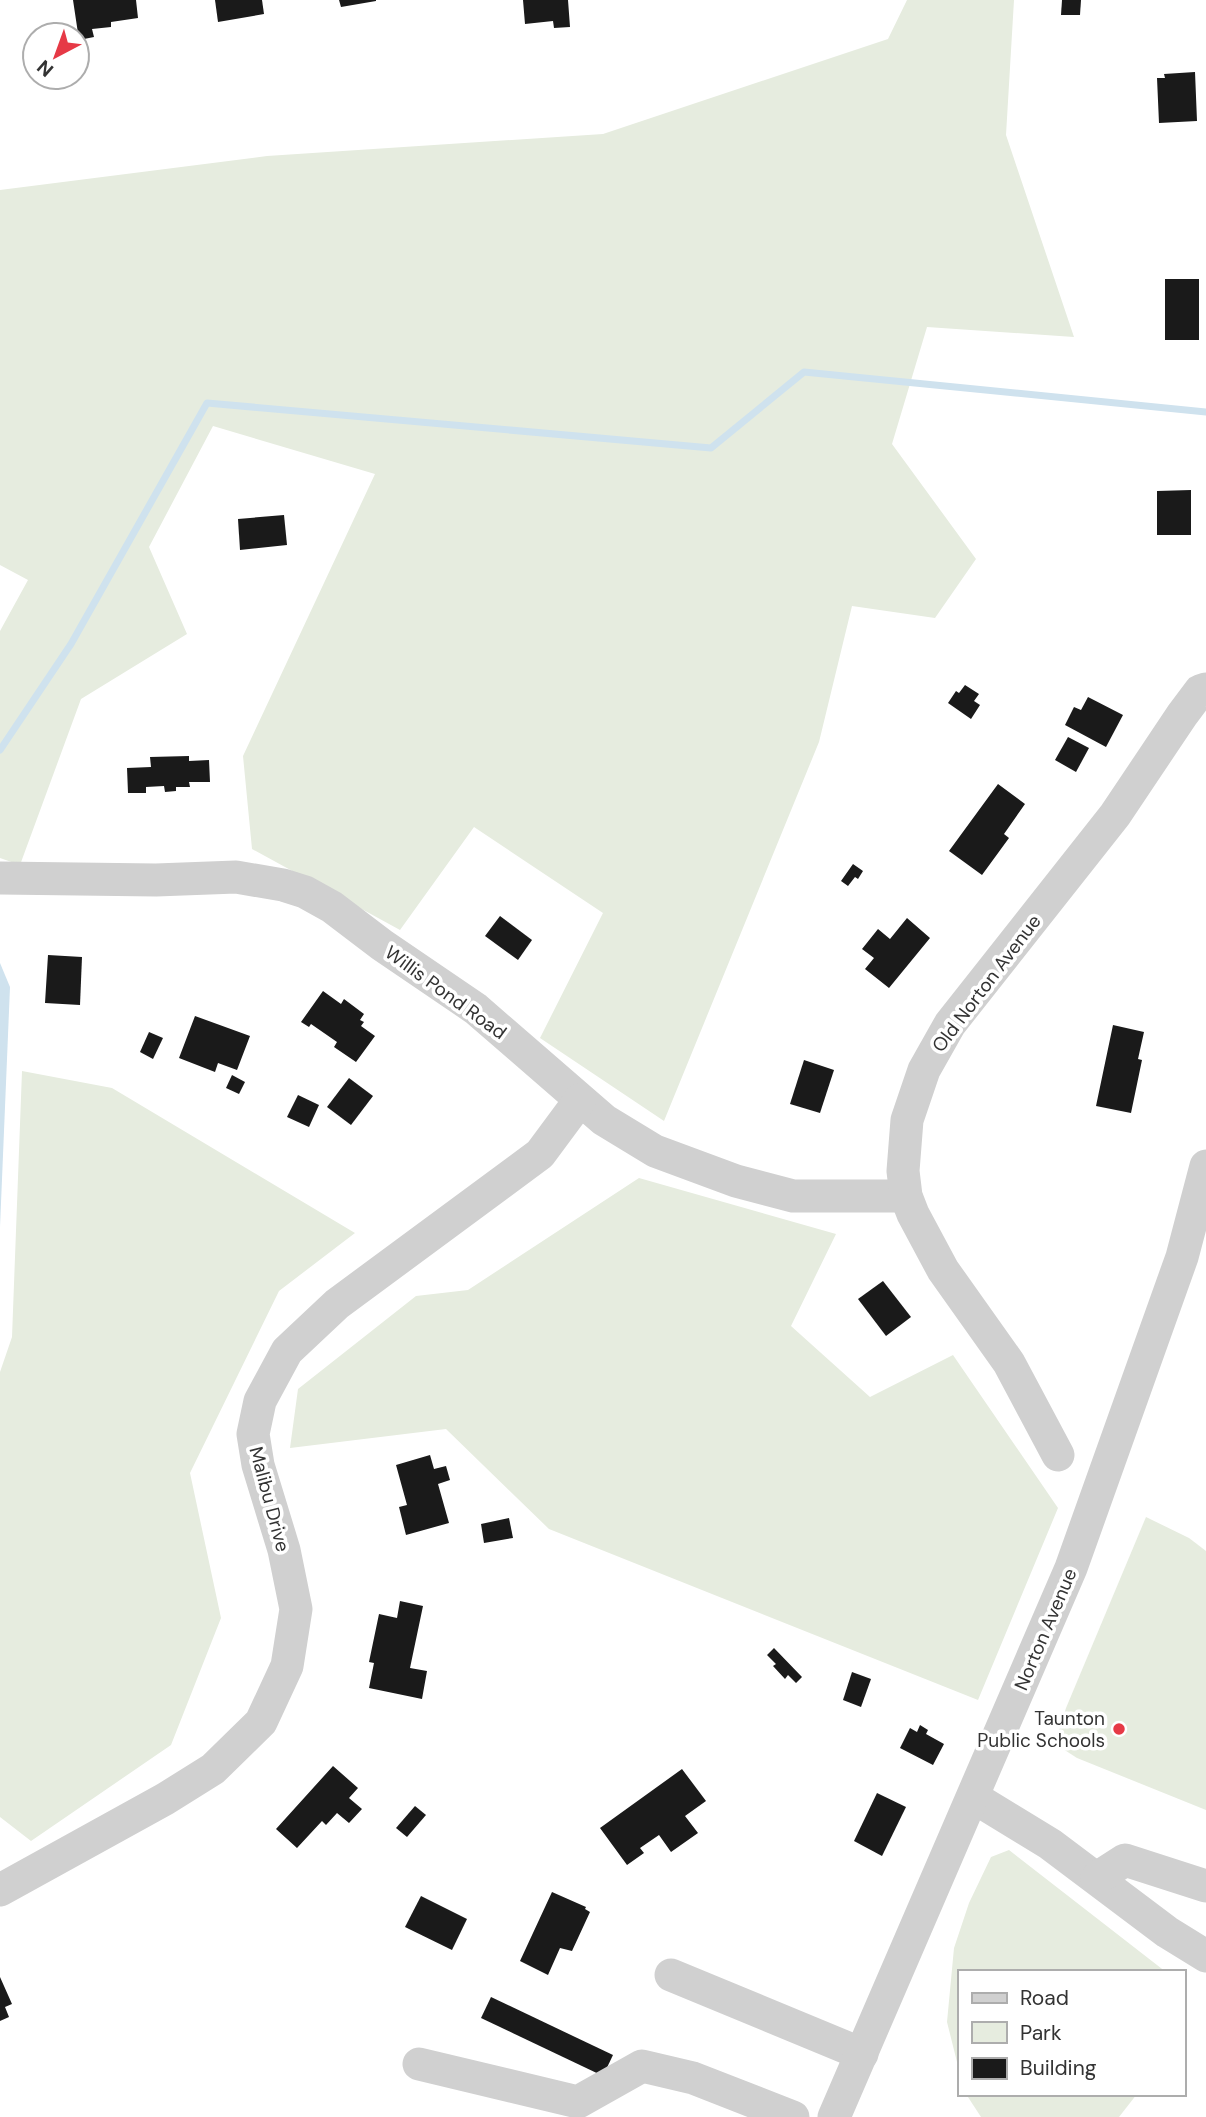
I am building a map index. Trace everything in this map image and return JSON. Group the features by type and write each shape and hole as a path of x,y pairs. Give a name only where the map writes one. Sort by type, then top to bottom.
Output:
{"street":[{"name":"Old Norton Avenue","path":"1058,1455 1009,1363 943,1270 921,1232 906,1196 903,1171 907,1120 914,1095 936,1046 950,1024 1115,815 1182,715 1200,691 1206,688"},
{"name":"Willis Pond Road","path":"0,878 156,880 236,877 283,885 305,892 332,907 382,945 476,1009 612,1126 655,1151 736,1181 793,1196 906,1196"},
{"name":"Malibu Drive","path":"0,1890 165,1799 213,1769 261,1722 287,1666 296,1609 284,1550 258,1465 253,1434 260,1401 287,1351 337,1304 540,1154 580,1100"},
{"name":"Norton Avenue","path":"834,2117 1071,1568 1182,1257 1206,1167"},
{"path":"973,1797 1044,1840 1167,1932 1206,1956"},
{"path":"1097,1878 1125,1860 1206,1886"},
{"path":"671,1975 862,2054"},
{"path":"419,2064 579,2102 642,2066 693,2078 793,2117"}],"green space":[{"path":"907,0 1014,0 1006,135 1074,337 927,327 892,444 976,559 935,618 852,606 819,742 664,1121 540,1038 603,913 474,827 400,930 252,849 243,756 375,474 213,426 149,547 187,634 81,699 20,865 0,858 0,631 28,580 0,565 0,190 267,156 603,134 888,39"},
{"path":"22,1071 112,1088 355,1233 279,1291 190,1473 221,1618 171,1745 31,1841 0,1817 0,1372 12,1337"},
{"path":"639,1178 836,1234 791,1326 870,1397 953,1355 1058,1508 978,1700 549,1529 446,1429 290,1448 298,1389 416,1296 468,1290"},
{"path":"1146,1517 1189,1538 1206,1551 1206,1810 1077,1758 1060,1747 1059,1730 1066,1708"},
{"path":"1009,1850 1163,1970 958,1970 958,2066 947,2022 954,1948 969,1903 991,1857"},
{"path":"967,2096 1135,2096 1119,2117 981,2117"}],"water":[{"path":"0,963 10,987 0,1227"}],"building":[{"path":"73,0 136,0 138,18 111,22 111,27 92,29 94,37 91,38 91,21 76,21"},
{"path":"215,0 262,0 264,14 218,22"},
{"path":"339,0 376,0 376,1 341,7"},
{"path":"523,0 568,0 570,27 554,28 553,21 525,24"},
{"path":"1062,0 1081,0 1080,15 1061,15"},
{"path":"1195,72 1197,121 1159,123 1157,78 1165,78 1164,74"},
{"path":"1165,279 1199,279 1199,340 1165,340"},
{"path":"1191,490 1191,535 1157,535 1157,491"},
{"path":"284,515 287,545 240,550 238,519"},
{"path":"965,685 979,694 974,701 980,705 971,719 948,703 956,691 959,693"},
{"path":"1088,697 1123,715 1106,747 1065,725 1074,707 1081,710"},
{"path":"1068,737 1089,748 1076,772 1055,760"},
{"path":"189,756 189,761 209,760 210,782 189,782 190,787 176,787 176,791 165,792 164,786 146,787 146,793 128,793 127,768 151,767 150,757"},
{"path":"998,784 1025,804 1004,834 1009,838 982,875 949,851"},
{"path":"853,864 863,871 858,879 855,877 848,886 841,881"},
{"path":"500,916 532,940 518,960 485,936"},
{"path":"907,918 930,938 889,988 865,969 874,958 862,949 878,929 890,939"},
{"path":"48,955 82,957 80,1005 45,1003"},
{"path":"323,991 341,1004 344,999 364,1014 360,1020 364,1022 361,1026 375,1036 356,1062 334,1047 337,1042 311,1024 309,1027 301,1022"},
{"path":"195,1016 250,1036 237,1070 218,1063 215,1072 179,1058"},
{"path":"1113,1025 1144,1032 1138,1059 1142,1060 1131,1113 1096,1106"},
{"path":"149,1032 163,1038 153,1059 140,1052"},
{"path":"804,1060 834,1070 820,1113 790,1104"},
{"path":"232,1075 245,1082 239,1094 226,1088"},
{"path":"349,1078 373,1096 351,1125 327,1107"},
{"path":"298,1095 319,1105 309,1127 287,1117"},
{"path":"883,1281 911,1317 886,1336 858,1299"},
{"path":"430,1455 434,1469 446,1466 450,1480 438,1484 449,1523 406,1535 399,1507 407,1505 396,1465"},
{"path":"509,1518 513,1538 484,1543 481,1524"},
{"path":"400,1601 423,1606 410,1668 427,1671 422,1699 369,1688 374,1663 369,1662 379,1614 397,1618"},
{"path":"774,1648 802,1677 796,1683 788,1675 785,1679 773,1666 776,1664 767,1655"},
{"path":"852,1672 871,1679 861,1707 843,1700"},
{"path":"920,1725 928,1730 926,1734 944,1744 933,1765 900,1748 910,1728 917,1732"},
{"path":"333,1766 358,1788 349,1798 362,1809 349,1823 337,1813 326,1825 322,1821 297,1848 276,1829"},
{"path":"682,1769 706,1801 685,1816 698,1833 671,1852 659,1835 640,1848 644,1853 627,1865 600,1828"},
{"path":"877,1793 906,1807 882,1856 854,1841"},
{"path":"415,1806 426,1815 407,1837 396,1828"},
{"path":"552,1892 586,1907 590,1912 572,1951 560,1948 548,1975 520,1961"},
{"path":"421,1896 467,1919 452,1950 405,1927"},
{"path":"0,1977 12,2004 5,2007 9,2017 0,2021"},
{"path":"491,1997 613,2055 603,2076 481,2018"}],"waterway":[{"path":"0,750 71,644 207,403 711,448 804,372 1206,412"}],"place":[{"name":"Taunton Public Schools","path":"1119,1729"}]}
